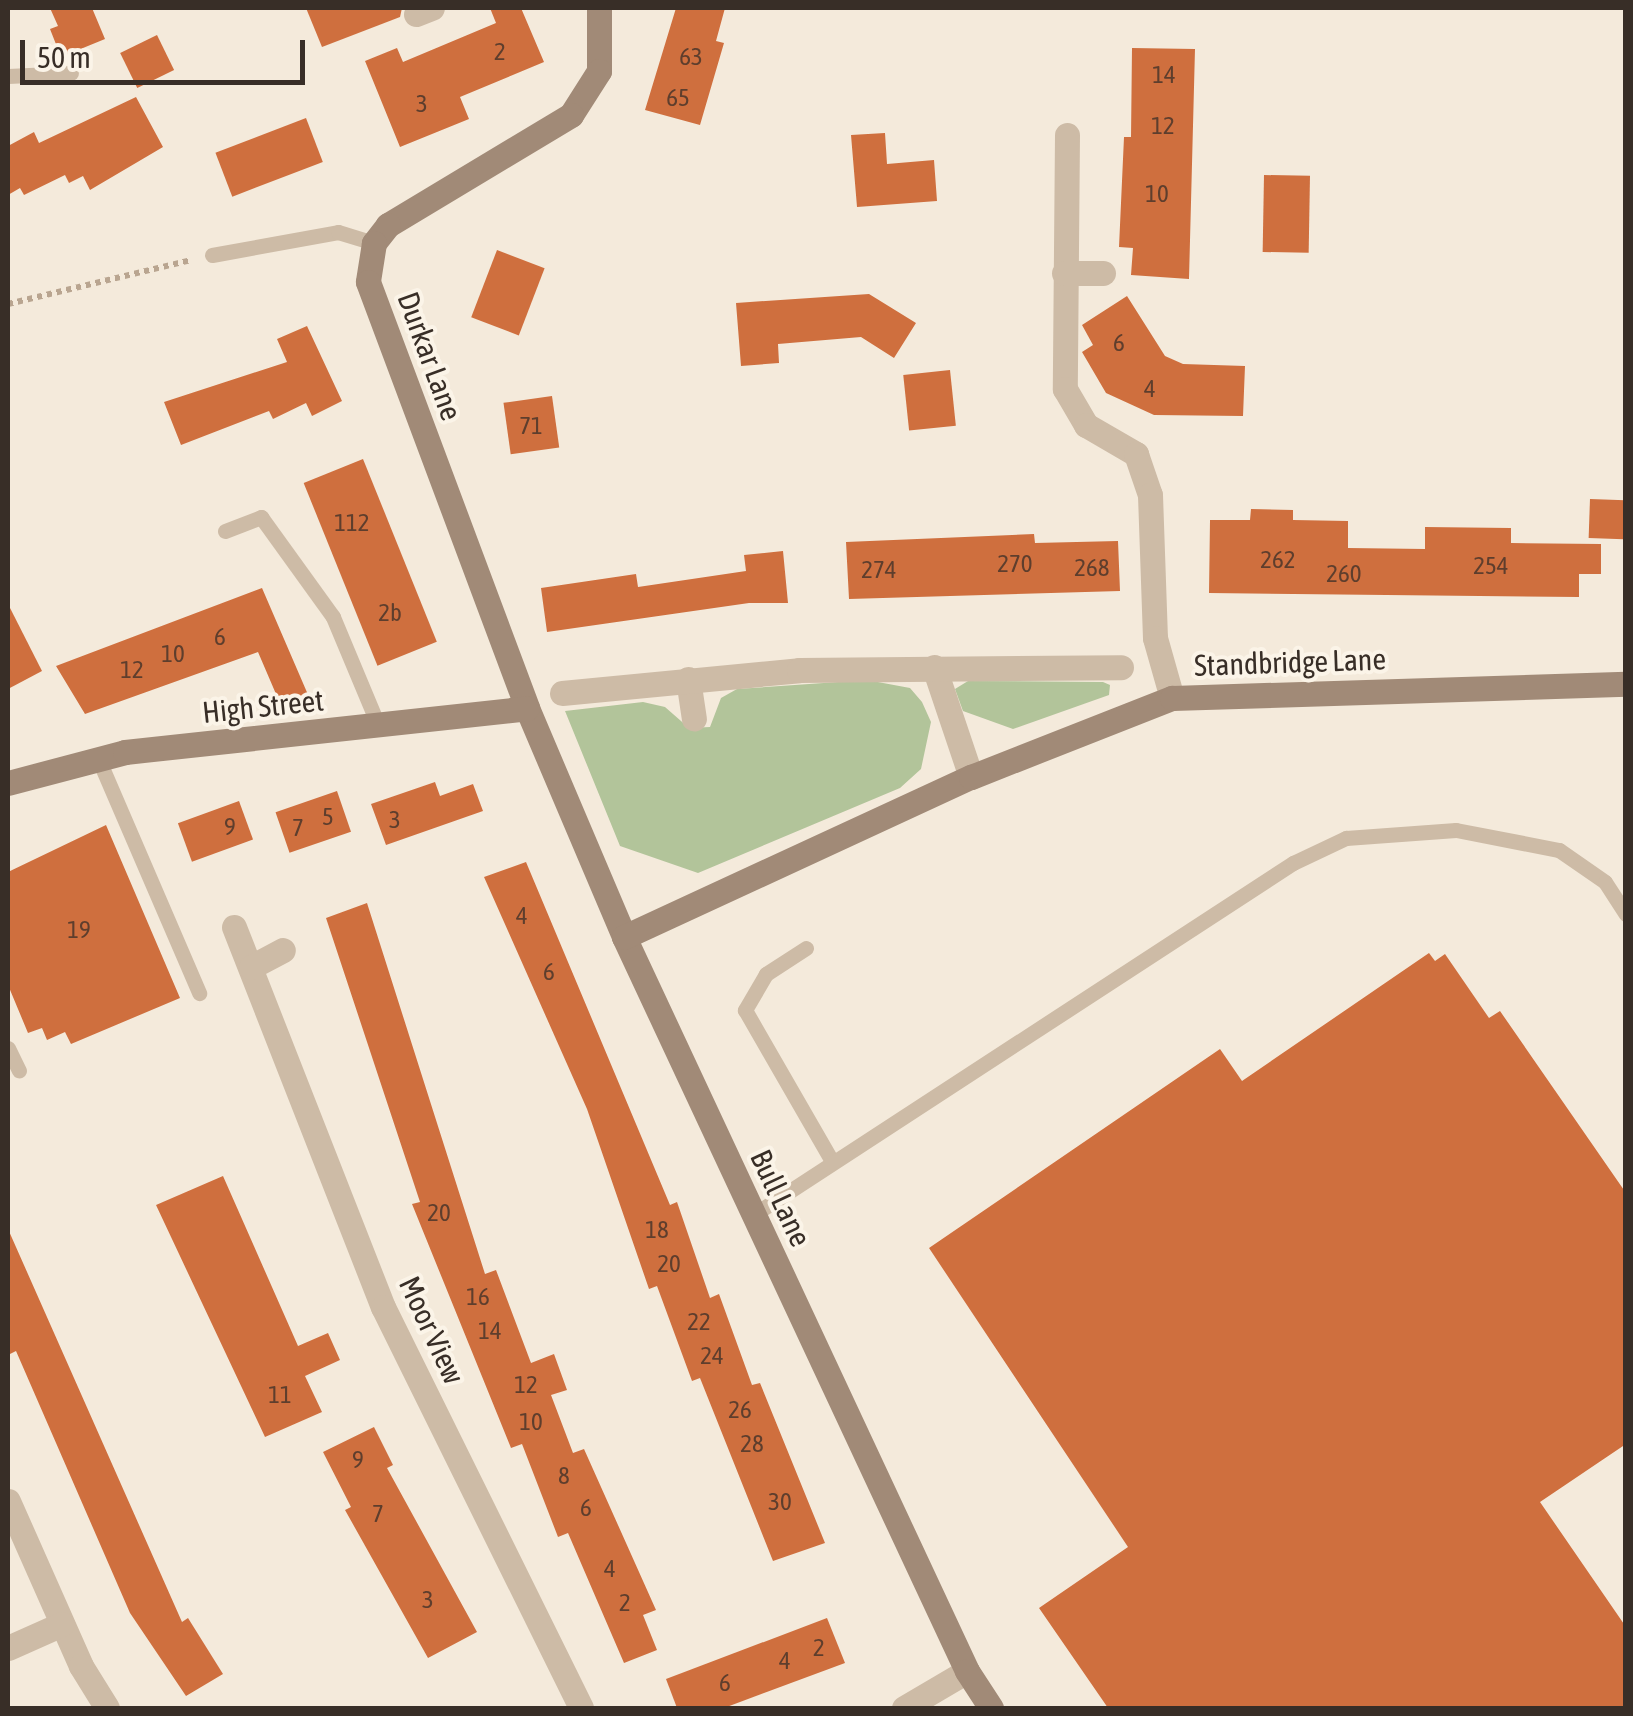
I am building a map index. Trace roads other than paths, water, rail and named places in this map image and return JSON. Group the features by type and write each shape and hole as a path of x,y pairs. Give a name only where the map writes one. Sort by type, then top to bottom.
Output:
{"street":[{"path":"374,244 415,203 571,114 599,70 600,8"},
{"path":"1066,134 1065,389 1086,425 1136,454 1150,495 1155,638 1172,698"},
{"name":"Durkar Lane","path":"374,244 368,282 376,308 527,708"},
{"path":"1064,273 1103,273"},
{"path":"934,667 971,777"},
{"path":"562,693 688,678 934,667 1122,667"},
{"path":"688,678 694,719"},
{"name":"Standbridge Lane","path":"624,936 971,777 1172,698 1626,684"},
{"name":"High Street","path":"8,783 98,758 527,708"},
{"name":"Bull Lane","path":"527,708 624,936 967,1671 991,1708"},
{"name":"Moor View","path":"234,927 383,1306 581,1708"},
{"path":"251,967 283,950"},
{"path":"8,1501 62,1624 107,1708"},
{"path":"8,1648 62,1624"},
{"path":"904,1708 967,1671"}],"lane":[{"path":"8,76 72,72"},
{"path":"212,254 338,232 374,244"},
{"path":"225,531 261,517 333,617 379,727"},
{"path":"98,758 199,993"},
{"path":"753,1214 1293,863 1346,838 1395,829 1456,830 1559,850 1605,882 1626,914"},
{"path":"806,948 766,974 745,1010 832,1161"},
{"path":"8,1048 19,1071"}]}
